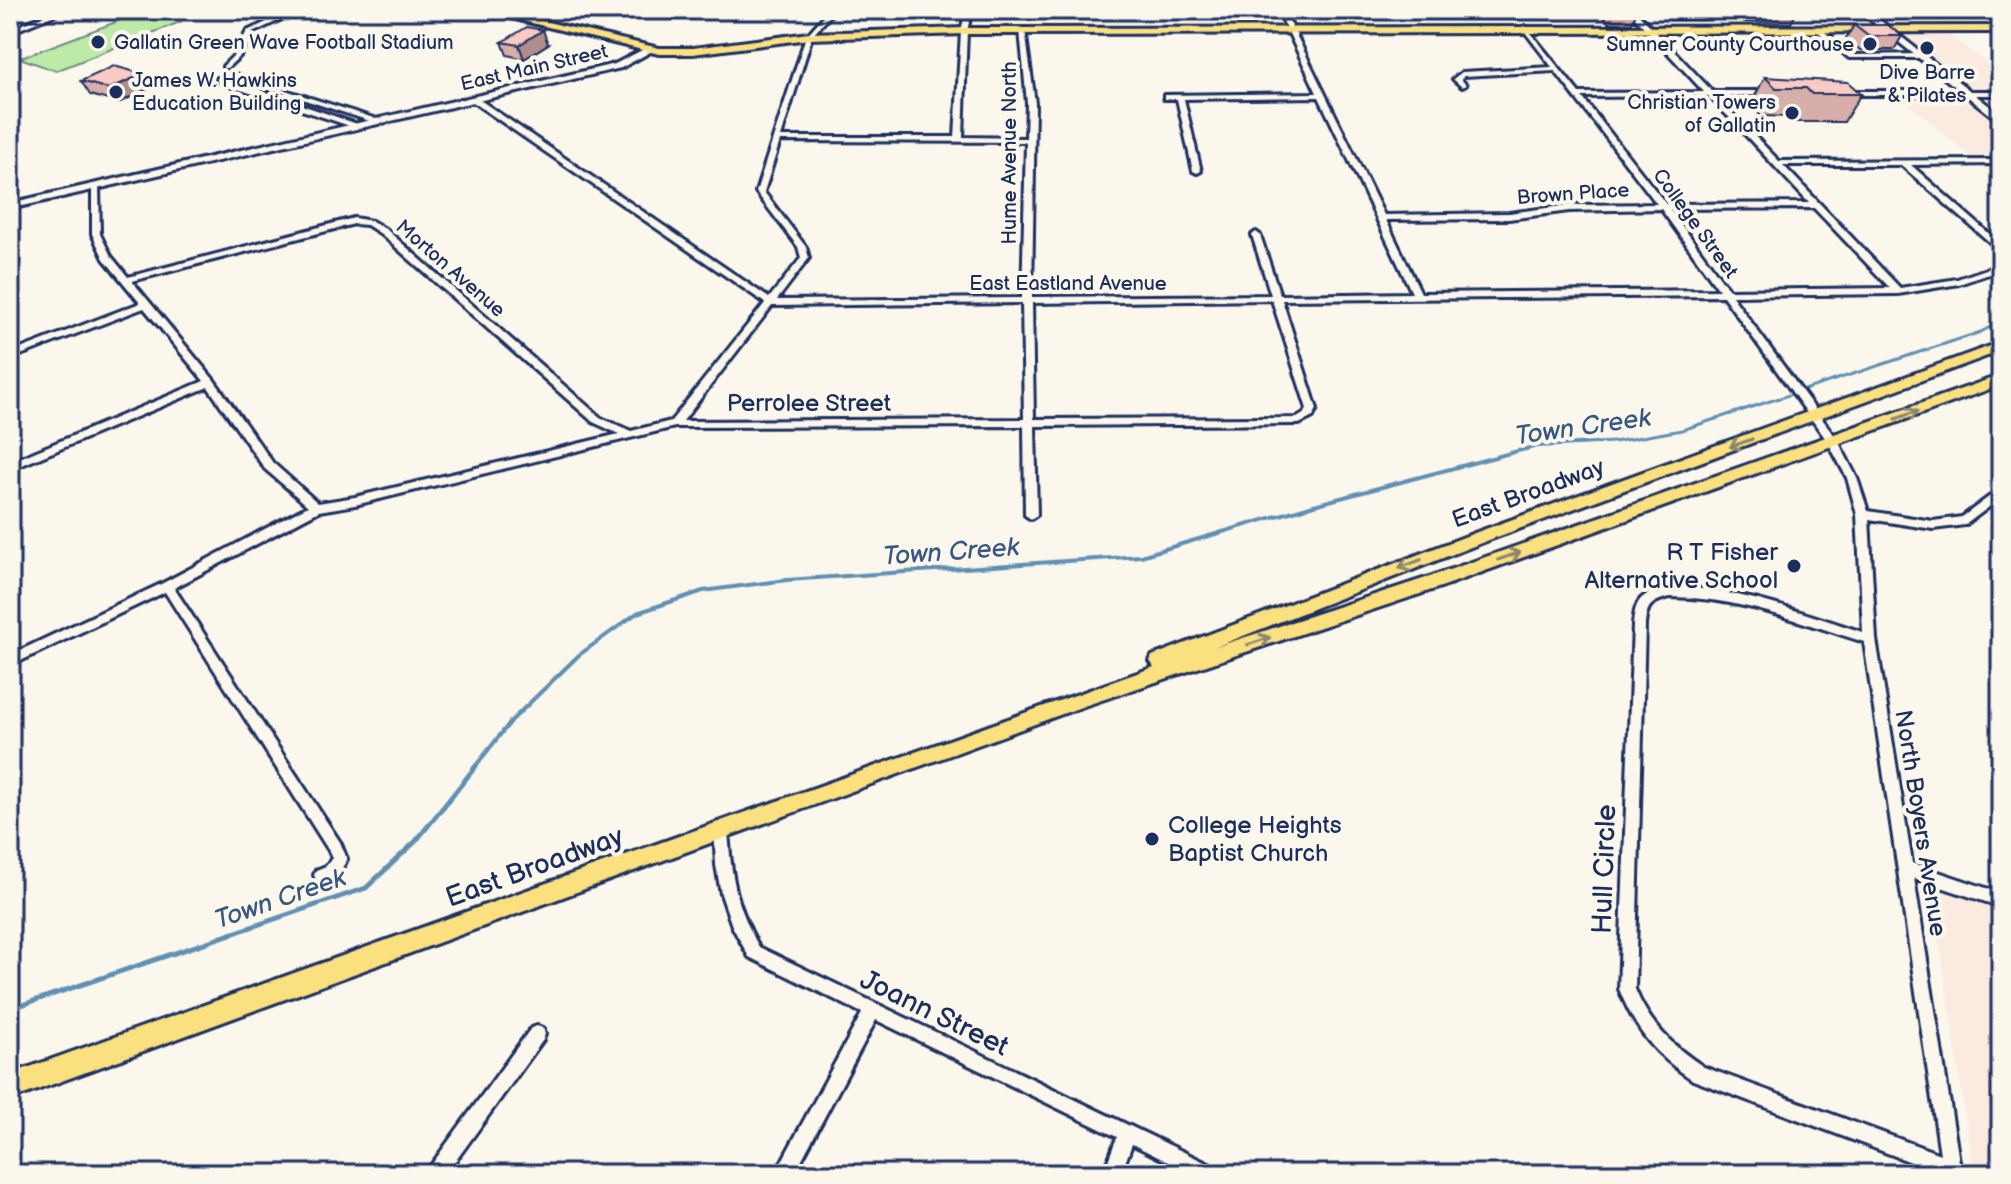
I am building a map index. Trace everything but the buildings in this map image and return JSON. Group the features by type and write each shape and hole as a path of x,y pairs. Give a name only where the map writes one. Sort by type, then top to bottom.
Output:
{"main road":[{"path":"483,10 649,50"},
{"name":"East Main Street","path":"649,50 693,51 809,36 964,35 1023,31 2001,29"},
{"name":"East Broadway","path":"10,1087 1078,700 1116,682 1483,536 2001,346"},
{"name":"East Broadway","path":"1116,682 1435,582 2001,380"}],"street":[{"path":"10,31 64,10"},
{"path":"298,10 249,32 228,70 379,121"},
{"path":"675,424 805,258 802,247 760,192 780,139 809,36 832,10"},
{"path":"959,140 964,35 969,10"},
{"path":"1281,10 1418,296"},
{"path":"1631,10 1898,291"},
{"path":"1862,10 2001,120"},
{"name":"College Street","path":"1525,28 1663,206 1833,441 1852,478"},
{"path":"1819,30 1851,57 1921,56"},
{"name":"Hume Avenue North","path":"1023,31 1031,140 1027,301 1031,515"},
{"name":"East Main Street","path":"10,206 618,66 649,50"},
{"path":"1462,85 1457,75 1558,69"},
{"path":"220,80 359,126"},
{"path":"1577,95 1784,93"},
{"path":"1842,93 2001,93"},
{"path":"1167,97 1320,95"},
{"path":"1180,97 1197,171"},
{"path":"474,100 770,303"},
{"path":"780,139 1031,140"},
{"path":"1903,162 2001,249"},
{"path":"1779,163 2001,162"},
{"path":"95,186 96,234 107,257 129,279 210,382 269,466 316,507"},
{"name":"Brown Place","path":"1381,218 1509,216 1569,208 1816,205"},
{"name":"Morton Avenue","path":"129,279 354,221 369,223 384,232 597,420 628,434"},
{"path":"1256,235 1279,299"},
{"name":"East Eastland Avenue","path":"770,303 1898,291 1959,281 2001,267"},
{"name":"Perrolee Street","path":"10,661 167,586 316,507 355,501 675,424 1299,421 1312,409 1279,299"},
{"path":"10,356 147,304"},
{"path":"10,466 210,382"},
{"name":"North Boyers Avenue","path":"1852,478 1863,514 1870,639 1952,1171"},
{"path":"1863,514 1933,525 1965,521 2001,492"},
{"path":"167,586 335,847 340,859 331,871 321,875"},
{"name":"Hull Circle","path":"1870,639 1702,591 1667,592 1648,599 1641,611 1639,625 1627,989 1649,1036 1673,1058 1699,1074 1952,1171"},
{"name":"Joann Street","path":"721,830 723,874 730,911 754,952 1211,1174"},
{"path":"1905,868 2001,900"},
{"path":"784,1174 872,1011"},
{"path":"435,1174 537,1034"},
{"path":"1112,1174 1127,1134"}],"shaded area":[{"path":"1895,33 1946,33 2001,73 2001,182 1899,96 1974,96"},
{"path":"1930,879 2001,902 2001,1174 1974,1174"}],"green space":[{"path":"145,11 180,22 56,71 20,58"}],"waterway":[{"name":"Town Creek","path":"1576,444 1613,442 1682,430 1981,332 2001,321"},
{"name":"Town Creek","path":"1576,444 1596,443"},
{"name":"Town Creek","path":"474,768 512,720 579,655 637,613 703,591 787,580 1141,556 1314,505 1537,446 1576,444"},
{"name":"Town Creek","path":"1558,445 1576,444"},
{"name":"Town Creek","path":"10,1009 366,888 416,841 476,766"}],"place":[{"name":"Gallatin Green Wave Football Stadium","path":"98,42"},
{"name":"Sumner County Courthouse","path":"1870,44"},
{"name":"Dive Barre & Pilates","path":"1927,48"},
{"name":"James W. Hawkins Education Building","path":"116,92"},
{"name":"Christian Towers of Gallatin","path":"1792,113"},
{"name":"R T Fisher Alternative School","path":"1794,566"},
{"name":"College Heights Baptist Church","path":"1152,839"}]}
